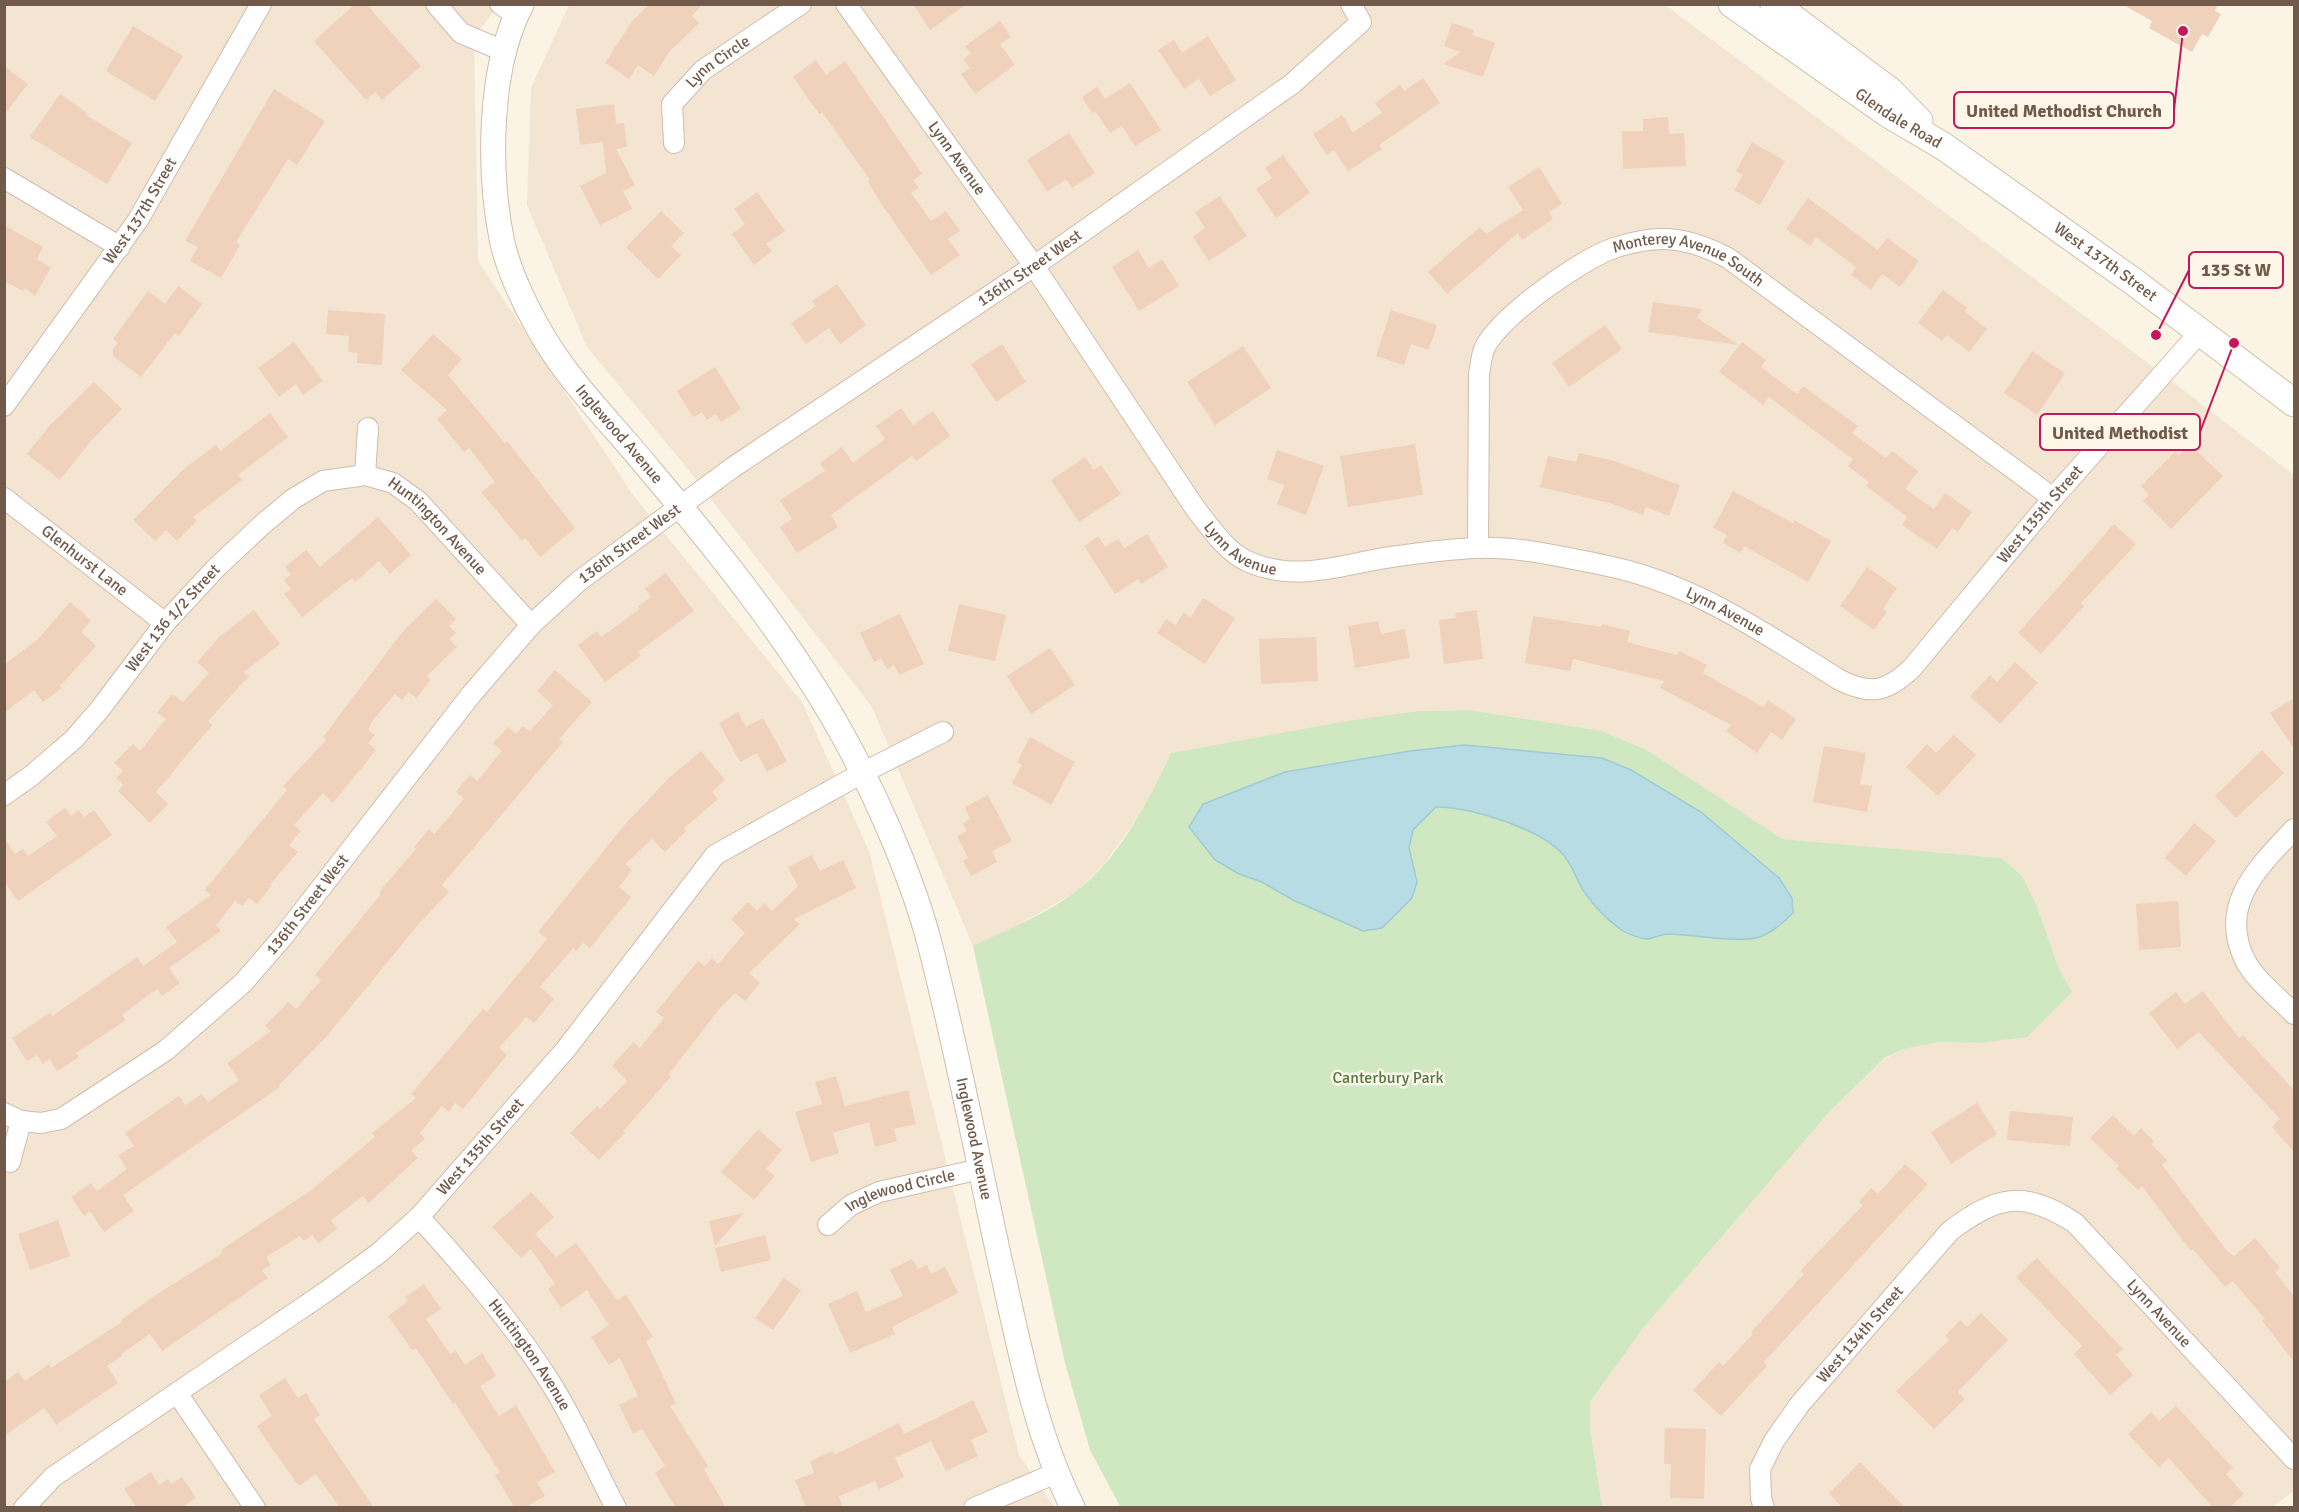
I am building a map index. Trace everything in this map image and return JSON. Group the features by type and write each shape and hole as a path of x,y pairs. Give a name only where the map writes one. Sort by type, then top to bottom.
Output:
{"main road":[{"name":"Glendale Road","path":"1732,4 1887,113 1943,146"},
{"name":"Glendale Road","path":"1774,4 1890,91 1943,146"},
{"name":"West 137th Street","path":"1943,146 2295,403"}],"street":[{"name":"West 137th Street","path":"4,406 138,220 261,4"},
{"path":"436,4 461,33 506,52"},
{"name":"Lynn Circle","path":"674,143 672,104 703,70 801,4"},
{"name":"Lynn Avenue","path":"846,4 1034,266 1195,508 1220,540 1247,562 1275,570 1312,573 1391,557 1478,548 1549,555 1654,579 1717,605 1857,689 1876,690"},
{"name":"136th Street West","path":"10,1162 13,1117 41,1124 61,1119 165,1051 243,982 282,938 470,696 531,625 579,581 732,468 1034,266 1292,84 1361,22 1351,4"},
{"name":"Inglewood Avenue","path":"513,8 496,98 494,161 503,244 520,290 542,336 571,375 680,505 797,659 834,719 886,823 930,942 1022,1359 1041,1431 1056,1473 1073,1508"},
{"path":"4,178 120,247"},
{"name":"Monterey Avenue South","path":"1478,548 1479,374 1484,349 1498,328 1524,305 1568,274 1612,249 1665,239 1709,248 1728,258 2054,498"},
{"name":"West 135th Street","path":"1876,690 1897,683 1912,668 2054,498 2200,332"},
{"name":"Huntington Avenue","path":"368,428 365,475 393,483 418,501 531,625"},
{"name":"West 136 1/2 Street","path":"4,795 31,776 74,739 100,709 165,623 216,568 293,499 323,481 365,475"},
{"name":"Glenhurst Lane","path":"4,498 165,623"},
{"path":"862,773 943,732"},
{"name":"West 135th Street","path":"24,1508 53,1477 327,1291 378,1253 419,1217 566,1049 715,855 862,773"},
{"path":"2294,830 2250,878 2239,903 2235,931 2245,961 2295,1014"},
{"name":"Inglewood Circle","path":"828,1225 851,1206 879,1192 980,1168"},
{"name":"Lynn Avenue","path":"2004,1201 2031,1202 2056,1211 2075,1223 2295,1459"},
{"name":"West 134th Street","path":"1762,1503 1760,1468 1774,1441 1800,1404 1950,1231 1978,1210 2004,1201"},
{"name":"Huntington Avenue","path":"419,1217 493,1299 523,1341 552,1384 616,1508"},
{"path":"177,1393 255,1508"},
{"path":"974,1508 1056,1473"}],"shaded area":[{"path":"5,5 498,5 474,38 478,261 633,495 802,702 869,851 1019,1455 1054,1507 5,1508"},
{"path":"569,5 1665,5 2140,357 2294,475 2294,1491 2271,1508 1602,1507 1597,1488 1590,1429 1590,1402 1643,1328 1832,1109 1886,1058 1904,1049 1939,1042 1980,1043 2072,992 2059,969 2036,904 2000,858 1781,839 1647,750 1602,731 1470,710 1418,711 1171,753 1148,803 1104,864 1076,892 1007,931 973,946 872,707 683,463 587,347 527,205 531,88"}],"green space":[{"name":"Canterbury Park","path":"1470,710 1602,731 1647,750 1782,839 2001,858 2022,876 2036,904 2059,969 2072,992 2027,1037 1980,1043 1939,1042 1904,1049 1886,1057 1832,1109 1643,1328 1590,1402 1590,1429 1602,1507 1121,1508 1090,1450 1065,1363 973,946 1051,908 1091,879 1131,828 1171,753 1347,721 1418,711"}],"water":[{"path":"1464,745 1602,758 1631,770 1701,812 1779,878 1792,898 1793,913 1769,932 1750,939 1678,934 1649,939 1640,938 1622,931 1601,912 1585,893 1565,857 1541,838 1486,815 1436,807 1413,830 1409,848 1417,882 1412,898 1382,928 1363,931 1293,900 1262,882 1239,874 1215,860 1189,827 1203,804 1285,772 1410,751"}],"building":[{"path":"355,4 366,4 421,66 382,100 375,92 366,100 314,41"},
{"path":"650,4 703,4 692,16 699,23 669,52 654,76 638,65 629,79 605,63 633,20"},
{"path":"913,4 967,4 930,30"},
{"path":"2122,4 2218,4 2215,11 2221,14 2208,37 2202,34 2192,52 2149,28 2152,21"},
{"path":"1000,21 1011,37 1000,44 1015,65 975,94 961,74 970,68 963,59 971,54 965,46"},
{"path":"1452,23 1474,30 1472,35 1495,43 1483,77 1443,64 1461,52 1444,46"},
{"path":"133,26 183,56 155,101 106,71"},
{"path":"1208,36 1236,80 1210,96 1199,79 1184,89 1158,50 1174,40 1182,53"},
{"path":"816,60 826,75 845,61 922,174 913,180 919,188 911,193 931,221 946,211 960,231 948,239 960,255 931,275 884,208 868,182 870,180 822,112 819,114 793,77"},
{"path":"4,66 28,84 4,115"},
{"path":"1423,78 1440,103 1379,145 1382,149 1348,171 1334,150 1327,155 1313,134 1342,115 1353,132 1382,113 1375,103 1400,85 1404,91"},
{"path":"1130,83 1161,130 1135,146 1122,126 1110,133 1095,111 1092,113 1082,97 1097,87 1105,99"},
{"path":"274,89 325,121 297,165 288,159 236,242 240,245 221,278 190,261 198,247 185,241"},
{"path":"60,94 87,113 86,115 132,143 107,184 30,137"},
{"path":"614,104 616,124 624,123 627,147 616,149 635,185 623,191 632,209 600,225 580,186 606,173 603,142 580,145 576,109"},
{"path":"1668,117 1669,134 1684,133 1686,166 1623,169 1622,131 1643,131 1643,119"},
{"path":"1069,133 1095,173 1072,188 1066,179 1047,192 1027,160"},
{"path":"1752,142 1785,161 1760,205 1734,190 1743,175 1736,171"},
{"path":"1283,155 1310,193 1276,218 1256,189 1272,178 1265,168"},
{"path":"1539,167 1562,204 1549,212 1553,219 1522,240 1518,233 1447,294 1428,272 1480,227 1486,234 1523,210 1508,187"},
{"path":"757,192 785,231 766,244 772,251 754,265 732,234 745,224 734,209"},
{"path":"1220,196 1247,236 1209,261 1193,237 1205,228 1195,212"},
{"path":"1808,198 1878,250 1887,238 1919,261 1900,287 1882,274 1871,290 1851,275 1856,267 1816,237 1810,246 1786,229"},
{"path":"661,211 684,233 671,246 681,255 658,279 626,247"},
{"path":"4,225 43,247 37,259 51,267 35,296 25,288 23,291 4,281"},
{"path":"1138,250 1149,268 1162,259 1179,286 1139,311 1112,267"},
{"path":"837,284 866,325 840,344 829,328 806,344 791,323 816,306 812,301"},
{"path":"178,286 202,304 179,336 175,333 141,377 113,356 113,349 118,343 113,339 148,291 165,304"},
{"path":"1943,290 1967,308 1964,311 1987,329 1969,352 1947,335 1942,341 1918,323"},
{"path":"1653,302 1702,309 1697,318 1739,345 1648,332"},
{"path":"328,310 385,314 382,365 357,363 358,353 348,352 349,336 326,334"},
{"path":"1391,310 1437,325 1429,350 1411,344 1404,365 1376,356"},
{"path":"1605,325 1622,349 1569,387 1552,363"},
{"path":"433,334 462,359 448,375 505,443 508,442 575,528 540,557 525,538 522,541 481,492 495,482 469,448 464,452 437,419 447,410 401,370"},
{"path":"294,342 323,381 303,395 296,384 279,397 258,368"},
{"path":"1742,342 1766,360 1761,367 1797,394 1803,386 1858,426 1852,433 1886,458 1892,451 1918,471 1905,489 1934,509 1945,493 1972,512 1958,532 1952,528 1937,549 1902,525 1907,517 1866,486 1869,482 1848,466 1853,459 1769,397 1763,405 1719,372"},
{"path":"1002,344 1026,382 996,402 971,364"},
{"path":"1243,346 1271,388 1215,425 1187,382"},
{"path":"2032,351 2065,373 2037,415 2004,393"},
{"path":"715,367 741,409 721,422 716,414 707,420 702,412 693,417 677,391"},
{"path":"94,382 122,409 91,441 60,480 27,454 51,424"},
{"path":"901,408 913,425 933,411 950,436 916,461 912,456 831,515 838,527 797,553 780,527 792,519 780,500 825,471 820,463 842,447 853,463 885,439 876,426"},
{"path":"270,413 288,437 238,475 242,480 193,517 197,521 177,541 166,530 155,541 133,520 185,468 216,445 220,451"},
{"path":"1415,444 1423,495 1348,507 1340,456"},
{"path":"2190,445 2223,476 2171,529 2143,501 2149,494 2141,486 2175,452 2179,456"},
{"path":"1277,450 1324,466 1306,515 1277,504 1284,485 1267,479"},
{"path":"1579,453 1611,460 1680,485 1669,516 1646,507 1643,515 1610,503 1540,487 1548,456 1576,462"},
{"path":"1085,457 1094,470 1101,465 1121,494 1079,522 1051,480"},
{"path":"1733,491 1793,523 1794,520 1831,541 1808,582 1744,546 1741,553 1723,543 1727,535 1713,528"},
{"path":"378,517 411,555 390,574 379,561 355,582 352,578 302,617 284,594 291,589 284,580 291,574 285,567 306,550 320,567"},
{"path":"2114,524 2136,544 2081,603 2084,606 2041,654 2018,633"},
{"path":"1147,534 1168,567 1141,584 1138,579 1115,594 1084,546 1098,536 1105,547 1118,539 1124,548"},
{"path":"1867,567 1897,588 1883,609 1887,612 1874,630 1840,606"},
{"path":"666,573 694,611 638,652 641,656 605,682 578,645 597,631 601,637 640,609 638,606 651,597 645,588"},
{"path":"1203,598 1235,618 1205,664 1157,633 1166,619 1176,625 1183,613 1191,617"},
{"path":"436,599 456,619 449,626 456,633 449,639 457,647 427,676 431,680 416,698 409,692 402,700 395,694 373,720 368,730 375,735 368,743 376,750 333,803 323,793 294,825 301,831 289,845 298,852 270,884 272,885 257,904 249,898 242,906 235,901 216,925 221,931 169,968 180,983 162,996 157,989 122,1015 126,1020 76,1053 79,1057 57,1071 50,1059 43,1064 37,1055 27,1061 12,1038 50,1013 52,1016 137,957 143,966 177,942 166,927 211,895 205,890 287,790 283,786 326,740 323,737 404,630"},
{"path":"70,602 91,620 81,632 96,646 60,686 62,688 43,702 34,690 4,713 4,665 38,639"},
{"path":"959,604 1006,615 995,661 948,651"},
{"path":"254,610 280,644 244,672 249,676 208,721 212,725 156,792 168,804 150,823 118,791 123,785 116,778 123,771 114,763 133,744 140,751 166,719 157,713 172,694 183,702 209,673 197,662 219,637"},
{"path":"1477,610 1483,659 1444,664 1439,620 1456,618 1455,613"},
{"path":"900,614 924,664 899,675 894,665 887,669 881,658 874,662 860,633"},
{"path":"1533,616 1601,627 1602,624 1630,631 1627,642 1677,655 1679,651 1707,665 1703,673 1763,707 1768,700 1796,719 1782,740 1771,732 1757,753 1726,731 1731,725 1660,688 1664,681 1573,659 1570,671 1525,663"},
{"path":"1378,621 1381,634 1405,629 1410,658 1355,668 1348,626"},
{"path":"1316,637 1318,681 1261,684 1259,639"},
{"path":"1050,648 1075,685 1031,714 1007,676"},
{"path":"2015,662 2038,683 2000,724 1970,696 1990,675 1997,682"},
{"path":"555,670 592,702 559,739 563,742 442,885 449,892 417,926 326,1037 279,1085 280,1087 123,1195 134,1211 104,1232 90,1211 84,1216 71,1197 91,1183 97,1191 127,1169 118,1155 134,1146 125,1133 179,1096 185,1105 202,1094 208,1102 239,1080 227,1063 271,1031 265,1026 288,1002 296,1009 321,980 315,975 381,894 379,892 416,849 414,847 429,829 434,834 464,799 456,792 470,775 477,781 502,751 493,743 508,727 516,734 523,726 530,731 553,705 537,691"},
{"path":"2295,697 2295,750 2270,713"},
{"path":"738,712 746,727 763,718 787,761 767,772 757,753 740,762 719,723"},
{"path":"1954,735 1976,755 1938,796 1906,767 1927,744 1936,753"},
{"path":"1030,737 1075,762 1051,805 1012,783 1022,765 1017,762"},
{"path":"1824,746 1866,753 1860,784 1872,786 1867,812 1813,802"},
{"path":"2262,750 2284,773 2236,818 2215,796"},
{"path":"701,751 725,780 712,792 718,799 684,828 686,831 665,852 652,839 625,864 632,870 619,887 631,897 590,948 583,943 576,951 573,948 540,987 554,999 534,1023 526,1017 499,1048 507,1055 463,1109 455,1103 449,1112 442,1106 420,1133 425,1139 411,1150 418,1158 369,1203 363,1196 331,1220 337,1229 318,1243 312,1235 304,1241 300,1236 266,1257 271,1265 262,1270 268,1278 162,1351 150,1334 121,1354 122,1356 107,1366 118,1383 56,1425 44,1408 4,1436 4,1382 18,1372 25,1381 49,1364 51,1368 122,1322 121,1320 154,1296 223,1253 221,1250 310,1191 375,1137 372,1133 416,1098 411,1094 483,1009 487,1012 547,939 538,932 627,822 670,777"},
{"path":"988,795 1012,841 992,851 997,862 971,876 963,861 968,858 957,836 967,831 963,823 970,819 965,807"},
{"path":"65,808 71,816 79,810 84,817 94,810 112,835 18,901 4,881 4,838 15,854 23,849 28,856 57,836 46,822"},
{"path":"2194,823 2216,841 2186,876 2165,858"},
{"path":"812,855 820,871 843,860 856,888 794,919 800,924 749,973 760,983 745,1001 735,993 720,1008 669,1074 671,1077 623,1131 625,1133 599,1160 570,1133 597,1106 600,1109 627,1081 612,1066 633,1042 640,1048 664,1018 656,1012 698,961 705,966 712,958 718,964 745,933 731,919 748,902 757,911 764,903 772,911 798,886 788,867"},
{"path":"2178,901 2181,947 2139,950 2136,904"},
{"path":"2203,991 2239,1038 2243,1035 2295,1091 2295,1153 2272,1127 2280,1119 2199,1032 2177,1049 2149,1013 2176,992 2185,1004"},
{"path":"836,1076 845,1106 908,1090 916,1124 894,1129 897,1141 875,1147 869,1122 833,1133 839,1153 811,1162 795,1112 822,1104 815,1082"},
{"path":"1977,1103 1997,1134 1951,1164 1931,1132"},
{"path":"2010,1111 2073,1117 2070,1146 2007,1140"},
{"path":"2113,1115 2134,1136 2141,1128 2154,1141 2151,1144 2167,1160 2162,1165 2228,1252 2234,1256 2255,1238 2280,1268 2275,1272 2295,1298 2295,1363 2262,1321 2265,1319 2233,1281 2225,1287 2193,1249 2191,1251 2142,1186 2138,1190 2116,1169 2119,1166 2090,1138"},
{"path":"758,1129 782,1150 766,1169 775,1176 754,1200 721,1172"},
{"path":"1905,1164 1928,1184 1764,1362 1767,1366 1721,1416 1693,1390 1719,1362 1723,1366 1753,1334 1751,1332 1804,1274 1801,1270 1863,1205 1859,1202 1871,1188 1878,1194"},
{"path":"531,1192 554,1217 535,1234 556,1257 576,1243 617,1300 626,1295 653,1337 646,1341 676,1403 670,1406 708,1466 704,1469 726,1508 676,1508 655,1473 665,1466 642,1429 633,1434 619,1405 638,1396 620,1358 609,1365 591,1337 609,1325 587,1290 561,1308 548,1289 555,1284 531,1249 521,1258 492,1227"},
{"path":"744,1213 715,1246 709,1221"},
{"path":"58,1220 70,1256 30,1270 18,1234"},
{"path":"765,1235 771,1260 721,1272 715,1248"},
{"path":"2037,1258 2123,1349 2116,1355 2133,1375 2110,1395 2074,1354 2082,1346 2016,1277"},
{"path":"912,1259 918,1269 927,1265 931,1274 945,1267 958,1293 892,1327 895,1334 850,1353 828,1304 857,1291 866,1312 903,1296 890,1270"},
{"path":"784,1278 801,1290 773,1330 755,1318"},
{"path":"424,1284 441,1309 426,1319 450,1354 456,1351 465,1365 482,1353 496,1376 480,1386 499,1416 516,1405 555,1472 537,1482 545,1496 525,1508 515,1508 495,1475 500,1472 455,1403 453,1404 416,1348 412,1350 388,1316 408,1301 405,1297"},
{"path":"1981,1313 2008,1340 1958,1392 1965,1399 1934,1429 1896,1391 1949,1340 1945,1336 1960,1320 1967,1327"},
{"path":"285,1378 298,1398 306,1393 320,1415 314,1419 374,1508 340,1508 316,1474 299,1486 271,1447 257,1426 272,1416 259,1395"},
{"path":"973,1400 988,1432 971,1440 978,1456 946,1471 931,1441 895,1458 904,1477 879,1489 875,1481 839,1496 843,1508 806,1508 795,1480 814,1473 810,1461 833,1451 834,1455 899,1423 904,1434"},
{"path":"2176,1406 2233,1468 2226,1474 2244,1494 2229,1508 2213,1508 2169,1458 2159,1467 2128,1434 2151,1412 2159,1421"},
{"path":"1665,1428 1706,1429 1704,1499 1670,1498 1671,1464 1664,1464"},
{"path":"1860,1462 1906,1508 1843,1508 1829,1493"},
{"path":"151,1472 159,1485 168,1479 171,1484 182,1477 196,1498 181,1508 137,1508 124,1489"}],"place":[{"name":"United Methodist Church","path":"2183,31"},
{"name":"135 St W","path":"2156,335"},
{"name":"United Methodist","path":"2234,343"}]}
